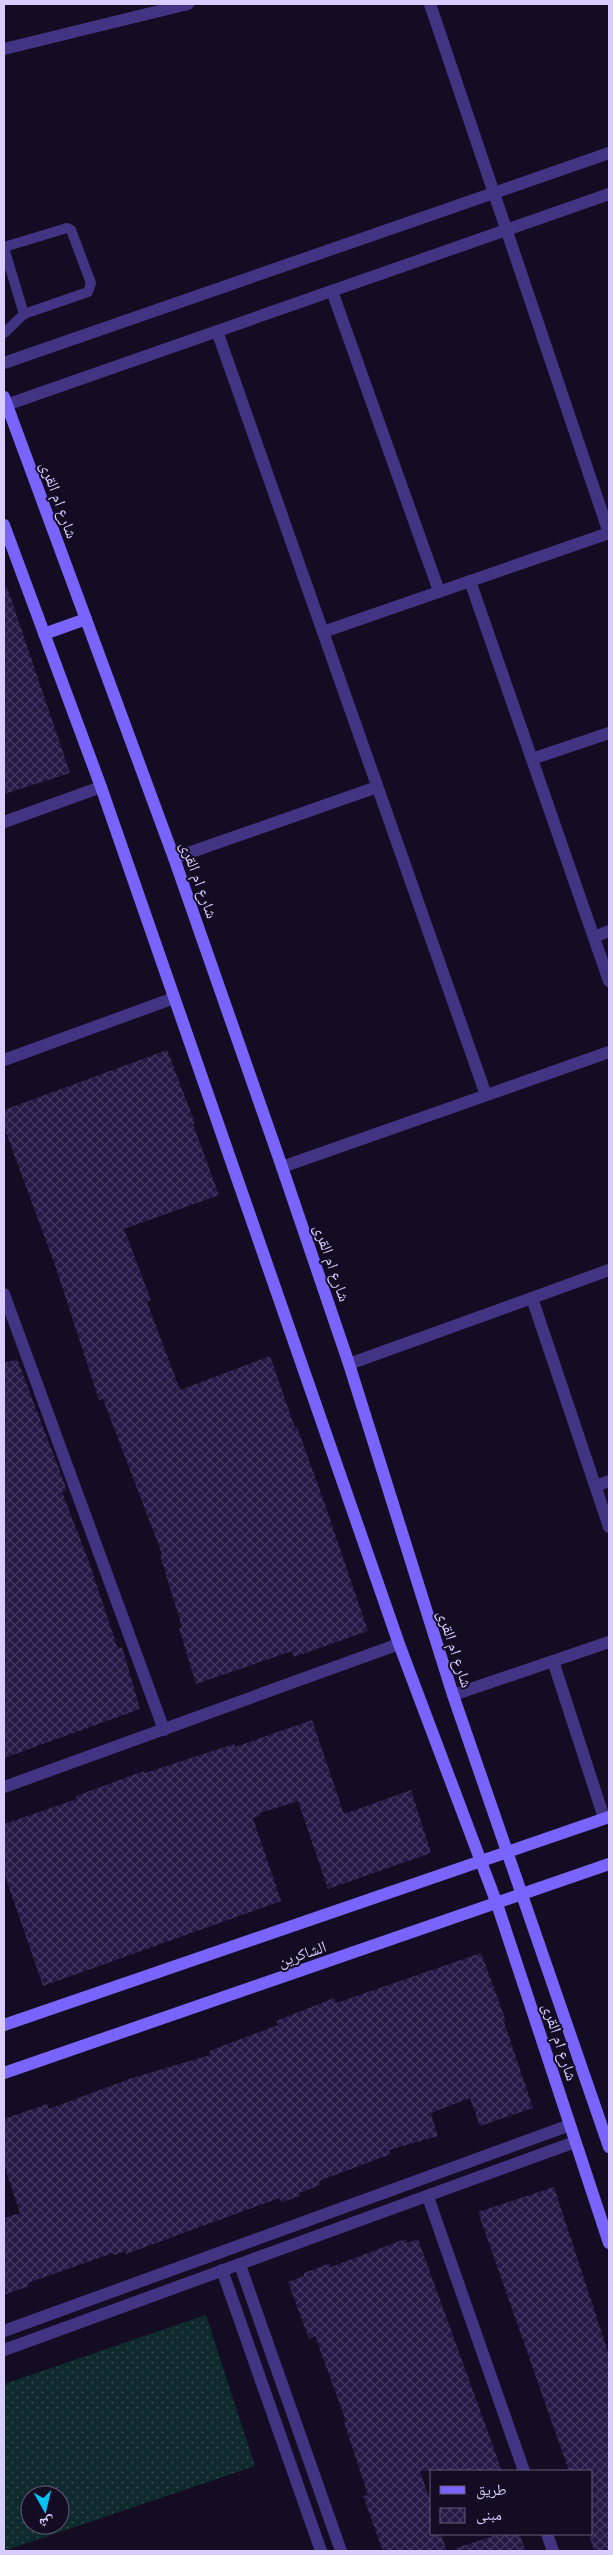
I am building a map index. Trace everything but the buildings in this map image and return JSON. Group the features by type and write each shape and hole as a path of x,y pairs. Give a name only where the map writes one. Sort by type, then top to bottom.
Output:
{"main road":[{"name":"شارع ام القرى","path":"5,401 174,858 282,1167 349,1364 453,1695 609,2147"},
{"name":"شارع ام القرى","path":"4,525 101,787 399,1644 497,1904 609,2243"},
{"path":"44,634 86,619"},
{"name":"الشاكرين","path":"4,2026 480,1860 607,1818"},
{"name":"الشاكرين","path":"4,2074 609,1864"}],"street":[{"path":"4,49 188,4"},
{"path":"323,632 609,533 430,4"},
{"path":"4,363 609,153"},
{"path":"5,401 217,331 609,194"},
{"path":"332,291 440,591"},
{"path":"217,331 486,1095"},
{"path":"470,581 609,981"},
{"path":"532,759 609,733"},
{"path":"4,822 101,787"},
{"path":"174,858 377,787"},
{"path":"594,937 609,931"},
{"path":"4,1060 174,998"},
{"path":"282,1167 609,1052"},
{"path":"349,1364 609,1270"},
{"path":"4,1294 164,1730"},
{"path":"532,1298 609,1527"},
{"path":"596,1486 609,1481"},
{"path":"453,1695 609,1642"},
{"path":"4,1787 399,1644"},
{"path":"553,1661 607,1818"},
{"path":"4,2331 570,2126"},
{"path":"4,2350 575,2142"},
{"path":"428,2197 524,2470"},
{"path":"240,2265 341,2551"},
{"path":"222,2270 320,2551"},
{"path":"546,2535 553,2551"}],"lane":[{"path":"4,333 24,314 88,292 91,283 71,230 67,228 4,248 24,314"}],"green space":[{"path":"206,2315 255,2466 70,2529 70,2485 20,2485 20,2535 51,2535 4,2551 4,2384"}]}
